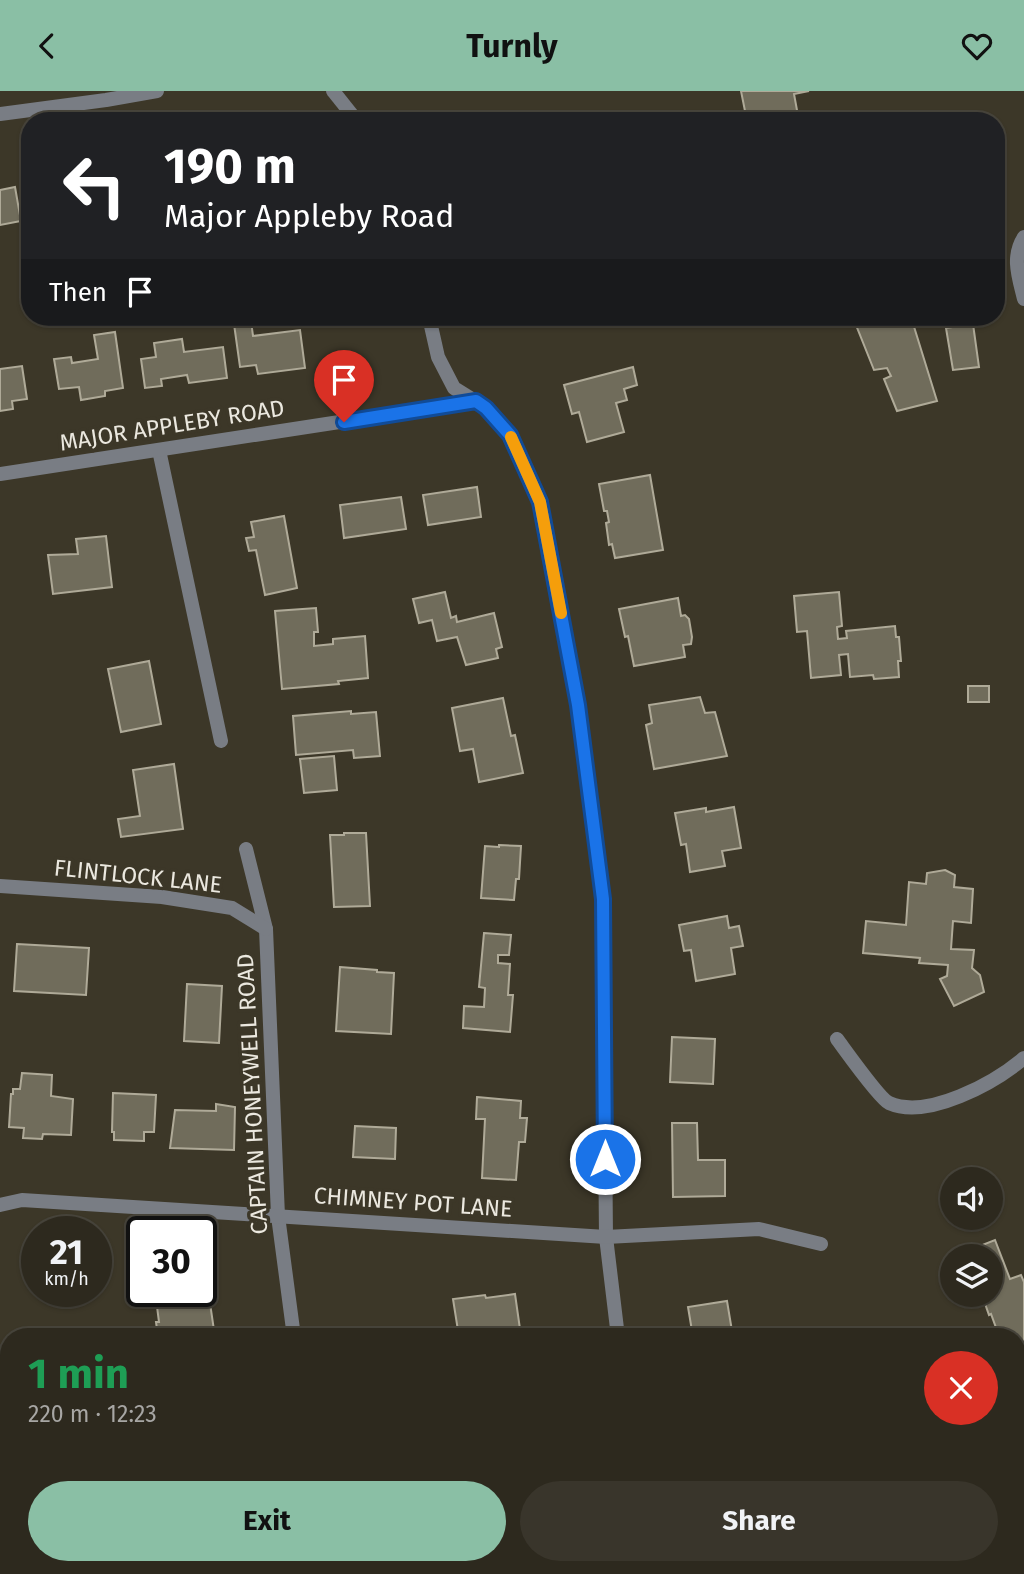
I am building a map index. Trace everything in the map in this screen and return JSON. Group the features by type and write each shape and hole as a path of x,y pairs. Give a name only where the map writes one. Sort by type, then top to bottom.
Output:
{"street":[{"path":"0,114 157,91"},
{"path":"333,91 350,112"},
{"path":"1024,237 1015,260 1024,299"},
{"path":"431,326 438,357 454,388 486,408 510,435 540,502 578,705 603,899 606,1237 617,1328"},
{"name":"MAJOR APPLEBY ROAD","path":"0,474 476,401"},
{"path":"159,450 221,741"},
{"name":"CAPTAIN HONEYWELL ROAD","path":"246,849 266,929 278,1216 293,1328"},
{"name":"FLINTLOCK LANE","path":"0,886 162,897 232,908 266,929"},
{"path":"837,1039 887,1102 914,1108 965,1095 1024,1058"},
{"name":"CHIMNEY POT LANE","path":"0,1205 22,1200 606,1237 759,1229 821,1244"}],"building":[{"path":"741,91 809,91 794,94 797,112 745,112"},
{"path":"15,187 21,221 0,225 0,190"},
{"path":"234,326 252,326 253,336 300,330 305,368 258,374 256,365 240,367"},
{"path":"856,326 914,326 937,401 897,411 884,379 891,376 887,368 874,370"},
{"path":"973,326 979,367 953,370 946,328"},
{"path":"115,332 123,388 105,391 105,396 81,400 79,387 59,389 54,359 71,357 72,363 98,359 94,335"},
{"path":"182,339 184,352 223,347 227,378 189,383 187,375 161,379 162,386 145,388 141,359 156,357 154,343"},
{"path":"22,366 27,399 12,401 13,409 0,411 0,369"},
{"path":"633,367 637,385 624,389 627,400 616,403 624,432 587,442 579,412 572,414 564,385"},
{"path":"650,475 663,550 615,558 612,544 609,545 606,523 609,522 599,484"},
{"path":"477,487 481,517 428,525 423,495"},
{"path":"401,497 406,529 344,538 340,505"},
{"path":"284,516 297,588 265,595 256,550 249,551 246,538 254,537 251,522"},
{"path":"106,536 112,587 53,594 48,555 78,554 76,539"},
{"path":"445,592 451,618 456,616 457,622 494,613 502,647 496,649 498,658 466,665 457,637 437,641 432,620 419,623 413,599"},
{"path":"839,592 842,626 837,627 838,639 847,638 846,631 895,626 901,661 898,661 899,677 850,677 848,654 839,655 841,675 811,678 807,631 797,632 794,596"},
{"path":"678,598 681,616 685,615 689,619 692,637 691,644 683,645 685,657 634,666 619,609"},
{"path":"316,608 318,632 314,632 314,646 333,644 333,639 365,636 368,678 338,681 339,684 282,689 275,611"},
{"path":"149,661 161,724 121,732 108,669"},
{"path":"968,686 989,686 989,702 968,702"},
{"path":"700,697 705,713 715,712 727,756 654,769 646,725 652,723 649,705"},
{"path":"503,698 523,773 479,782 473,749 460,751 452,708"},
{"path":"351,711 351,714 376,712 380,756 354,758 353,750 296,755 293,716"},
{"path":"334,756 337,790 304,793 300,759"},
{"path":"174,764 183,829 121,837 118,819 140,816 133,770"},
{"path":"734,807 741,848 722,851 725,866 690,872 686,844 681,845 675,813 706,808 706,812"},
{"path":"366,833 370,906 334,907 330,835"},
{"path":"485,846 521,846 519,879 516,879 514,900 481,898"},
{"path":"945,870 955,875 954,887 973,889 971,923 953,921 951,949 974,950 972,968 980,975 984,992 954,1006 940,979 947,976 948,965 919,963 920,958 863,953 866,921 906,925 909,882 926,884 927,873"},
{"path":"727,916 729,928 739,926 743,946 731,948 735,974 696,981 691,950 684,951 679,925"},
{"path":"484,933 511,935 509,955 498,955 498,963 510,964 508,995 513,995 510,1032 463,1028 464,1006 484,1007 485,988 479,987"},
{"path":"17,944 89,948 86,995 14,991"},
{"path":"340,967 394,973 391,1034 336,1031"},
{"path":"187,984 222,986 219,1043 184,1041"},
{"path":"672,1037 715,1039 713,1084 670,1082"},
{"path":"22,1073 52,1075 51,1096 73,1099 71,1135 43,1134 42,1139 23,1138 24,1128 9,1127 11,1094 13,1089 20,1089"},
{"path":"113,1093 156,1095 154,1132 144,1132 144,1141 114,1140"},
{"path":"477,1097 521,1101 520,1118 527,1118 525,1142 519,1142 516,1180 482,1178 485,1119 476,1119"},
{"path":"216,1104 235,1107 234,1150 170,1148 175,1110 216,1111"},
{"path":"672,1123 697,1123 698,1160 725,1160 725,1196 673,1197"},
{"path":"355,1126 396,1128 395,1159 353,1157"},
{"path":"1003,1261 1010,1279 1021,1275 1024,1282 1024,1328 996,1328 991,1314 989,1315 986,1307 1003,1307"},
{"path":"515,1294 520,1328 458,1328 453,1299 485,1295 486,1298"},
{"path":"727,1301 732,1328 692,1328 688,1307"},
{"path":"157,1307 211,1307 214,1328 157,1328 156,1322 159,1322"}],"slow traffic":[{"path":"511,437 540,502 561,613"}],"route":[{"path":"344,422 476,401 486,408 510,435 540,502 578,705 603,899 605,1159"}]}
